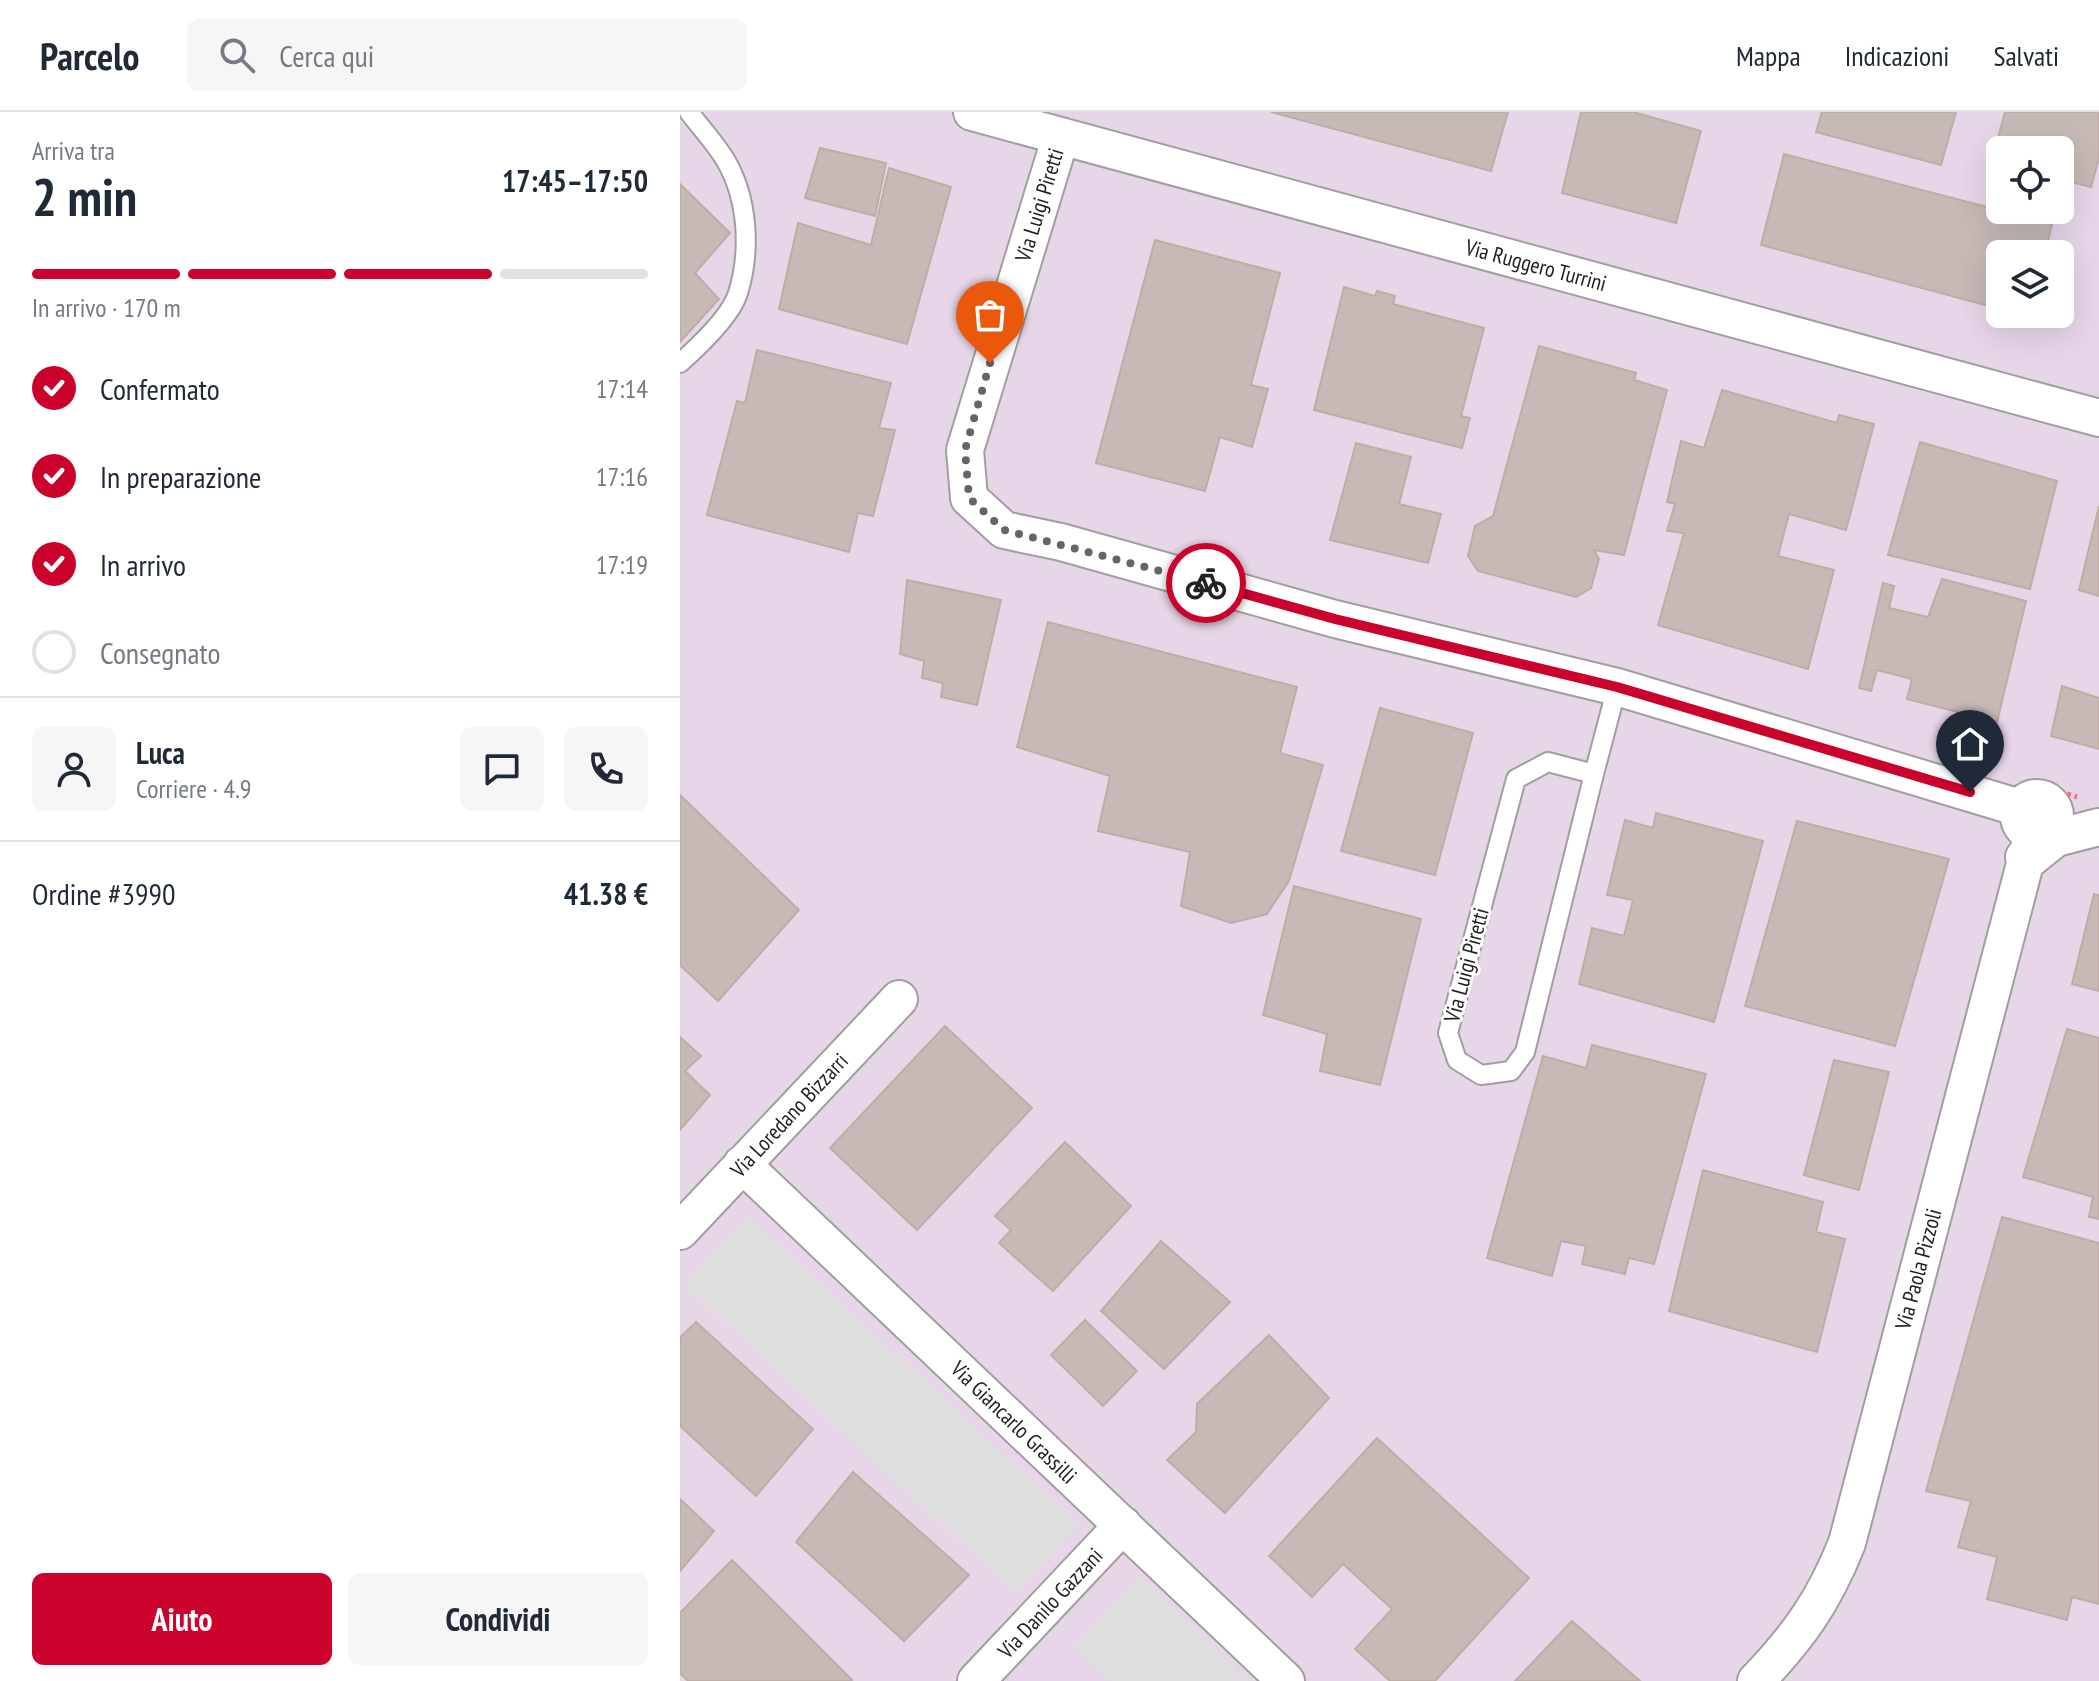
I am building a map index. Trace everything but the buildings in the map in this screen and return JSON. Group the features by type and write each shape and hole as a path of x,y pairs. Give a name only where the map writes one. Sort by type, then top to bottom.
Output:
{"street":[{"name":"Via Ruggero Turrini","path":"972,112 2099,418"},
{"name":"Via Luigi Piretti","path":"1061,136 965,450 969,498 1004,530 1335,619 1617,687 2025,824 2099,826"},
{"path":"2025,824 2056,838 2099,826"},
{"name":"Via Paola Pizzoli","path":"1756,1681 1799,1636 1830,1587 1847,1543 2025,824"},
{"name":"Via Loredano Bizzarri","path":"680,1231 899,999"},
{"name":"Via Giancarlo Grassilli","path":"742,1164 1286,1681"},
{"name":"Via Danilo Gazzani","path":"976,1681 1123,1525"}],"lane":[{"path":"680,363 704,342 738,295 745,242 743,201 732,174 689,112"},
{"name":"Via Luigi Piretti","path":"1594,774 1548,762 1516,779 1448,1033 1457,1060 1481,1075 1511,1071 1525,1052 1617,687"}],"shaded area":[{"path":"680,112 2099,112 2099,1681 680,1681"},
{"path":"748,1217 1079,1525 1016,1593 685,1285"},
{"path":"1139,1578 1250,1681 1111,1681 1075,1647"}],"way so far":[{"path":"990,363 965,450 969,498 1004,530 1061,542 1206,583"}],"route":[{"path":"1206,583 1335,619 1617,687 1970,792"}]}
